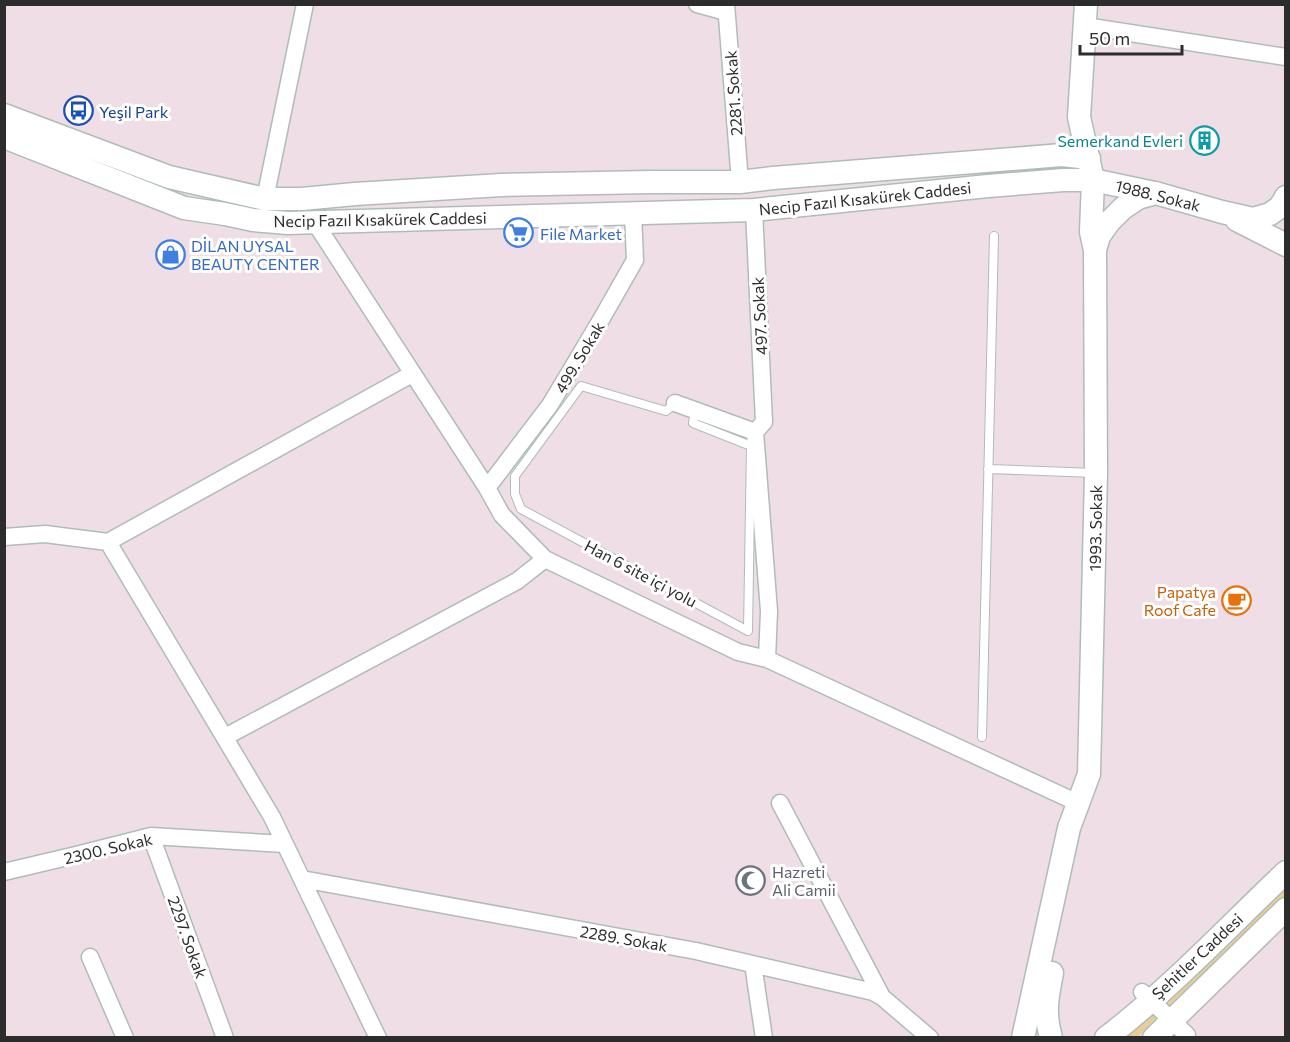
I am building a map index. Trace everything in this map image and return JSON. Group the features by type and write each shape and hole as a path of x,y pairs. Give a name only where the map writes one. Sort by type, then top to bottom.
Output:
{"main road":[{"path":"1085,15 1079,117 1091,169"},
{"name":"Necip Fazıl Kısakürek Caddesi","path":"4,115 169,177 265,199 302,199 501,185 740,182 1062,155 1091,169"},
{"name":"Necip Fazıl Kısakürek Caddesi","path":"4,137 184,208 253,220 288,223 754,210 1063,180 1091,169"},
{"name":"1988. Sokak","path":"1091,169 1156,193 1222,212"},
{"name":"1993. Sokak","path":"1023,1038 1069,828 1089,774 1096,473 1095,250 1091,232 1091,169"},
{"path":"740,182 754,210"},
{"path":"1095,250 1109,222 1123,208 1138,198 1156,193"},
{"path":"1222,212 1253,219 1280,207 1286,197"},
{"path":"302,199 314,221"},
{"path":"1222,212 1286,244"},
{"name":"1993. Sokak","path":"1052,1035 1046,1010 1079,838 1078,804"},
{"name":"Şehitler Caddesi","path":"1106,1038 1147,996 1175,980 1286,872"},
{"name":"Şehitler Caddesi","path":"1154,1038 1179,1028 1286,909"}],"street":[{"path":"265,199 305,4"},
{"path":"696,4 726,8"},
{"name":"2281. Sokak","path":"726,8 740,182"},
{"path":"1085,15 1286,57"},
{"name":"497. Sokak","path":"754,210 768,611 767,659"},
{"name":"499. Sokak","path":"487,488 550,405 635,260 633,213"},
{"path":"314,221 487,488 502,515 545,559 738,652 767,659 1078,804"},
{"path":"4,537 45,534 108,543 412,374"},
{"path":"675,403 760,427"},
{"path":"108,543 272,817 378,1038"},
{"path":"225,738 517,581 545,559"},
{"path":"780,803 882,997"},
{"name":"2300. Sokak","path":"4,872 151,836 285,844"},
{"name":"2297. Sokak","path":"151,836 225,1038"},
{"name":"2289. Sokak","path":"302,879 696,951 873,992 930,1038"},
{"path":"90,957 125,1038"},
{"path":"753,964 764,1038"},
{"path":"1147,996 1179,1028"}],"lane":[{"path":"982,737 994,236"},
{"name":"Han 6 site içi yolu","path":"675,403 666,411 581,386 515,476 515,494 521,509 748,631 750,446 693,423 695,410"},
{"path":"988,469 1096,473"}],"shaded area":[{"path":"1285,887 1285,896 1138,1037 1123,1038"}],"place":[{"name":"Yeşil Park","path":"78,111"},
{"name":"Semerkand Evleri","path":"1204,140"},
{"name":"File Market","path":"519,233"},
{"name":"DİLAN UYSAL BEAUTY CENTER","path":"170,254"},
{"name":"Papatya Roof Cafe","path":"1237,600"},
{"name":"Hazreti Ali Camii","path":"751,880"}]}
